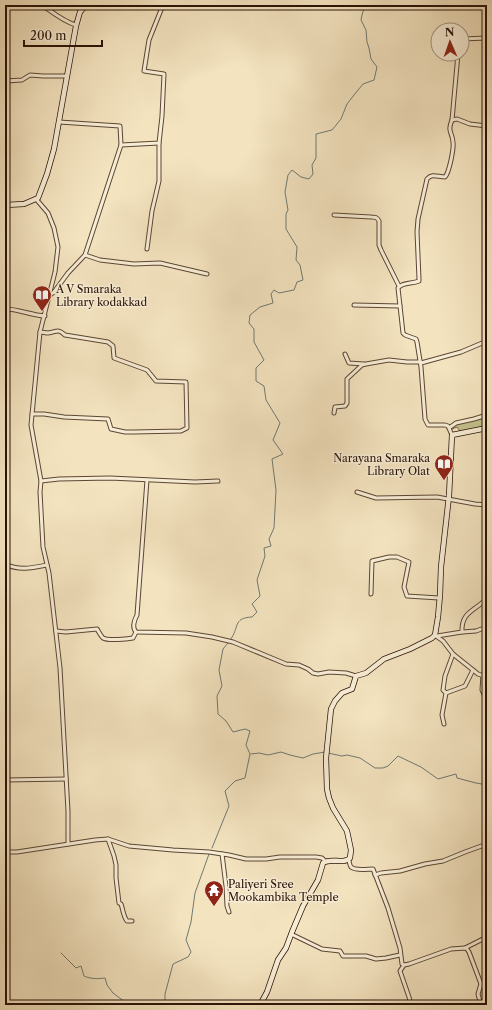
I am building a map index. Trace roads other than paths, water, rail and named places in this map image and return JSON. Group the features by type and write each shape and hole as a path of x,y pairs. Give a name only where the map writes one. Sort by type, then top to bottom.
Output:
{"street":[{"path":"42,5 66,21 76,25"},
{"path":"5,205 24,204 38,198 54,150 76,25 80,12 86,5"},
{"path":"147,249 152,211 160,181 160,143 164,74 144,71 149,40 163,5"},
{"path":"470,39 487,38"},
{"path":"399,286 402,284 416,283 419,281 417,240 418,219 427,178 433,175 445,177 448,174 453,143 449,128 452,120 457,62"},
{"path":"5,84 6,81 22,80 30,75 67,76"},
{"path":"452,120 487,126"},
{"path":"49,295 54,292 68,273 85,255 121,145 120,126 59,122"},
{"path":"121,145 160,143"},
{"path":"36,199 48,213 54,228 58,247 55,272 40,332 31,425 41,481 40,492 43,547 49,573 60,668 68,844"},
{"path":"334,215 371,217 378,219 379,245 399,286 403,333 416,340 421,362 425,420 428,425 445,425 449,428 452,435 436,636"},
{"path":"85,255 100,260 134,264 160,263 208,274"},
{"path":"354,304 400,306"},
{"path":"5,309 45,316"},
{"path":"32,414 108,419 110,429 124,432 181,431 187,428 186,382 156,381 147,370 114,358 112,346 108,342 65,335 60,331 47,333 40,332"},
{"path":"345,354 349,363 352,364 366,364 389,360 421,362 461,352 487,341"},
{"path":"334,413 335,407 345,406 347,403 347,379 366,364"},
{"path":"449,428 456,423 487,415"},
{"path":"452,435 487,428"},
{"path":"41,481 59,479 110,478 195,482 218,481"},
{"path":"56,631 66,632 97,629 100,636 104,639 133,638 136,632 134,630 134,620 137,615 147,480"},
{"path":"358,492 376,498 437,497 487,505"},
{"path":"371,594 372,561 389,557 397,557 409,562 404,587 407,596 440,598"},
{"path":"5,564 10,567 24,569 47,565"},
{"path":"462,632 462,624 468,612 487,598"},
{"path":"136,632 195,634 212,637 286,664 299,665 313,673 346,673 356,676 366,673 384,659 410,649 436,636 476,631 487,627"},
{"path":"436,636 443,641 453,654 478,674 487,677"},
{"path":"444,724 442,714 446,693 443,690 444,676 453,654"},
{"path":"446,693 465,686 473,670"},
{"path":"483,675 482,690 487,701"},
{"path":"260,1005 273,976 275,966 286,948 303,906 318,880 323,863 329,861 346,861 351,856 347,831 333,808 329,798 327,753 331,709 335,701 342,693 352,689 356,676"},
{"path":"5,780 66,779"},
{"path":"5,852 17,852 108,839 129,846 209,852 246,859 316,857 322,858 325,862"},
{"path":"108,839 116,865 119,903 123,908 125,919 127,921 132,921"},
{"path":"375,875 443,861 487,844"},
{"path":"222,854 227,906 229,912"},
{"path":"348,860 352,868 373,869 390,916 400,948 402,964 404,965"},
{"path":"291,934 322,948 340,951 344,956 359,955 386,958 400,955"},
{"path":"410,1005 409,997 400,972 404,965 451,949 465,948 487,937"},
{"path":"465,948 481,984 478,994 481,1005"},
{"path":"481,984 485,984 487,979"}],"waterway":[{"path":"230,640 237,624 242,619 252,617 257,612 252,604 260,596 257,580 265,556 264,548 271,546 269,539 274,528 276,490 272,459 283,454 273,440 280,423 266,400 264,386 256,381 256,368 264,360 254,342 254,329 249,323 250,315 260,307 273,303 271,294 274,290 279,293 294,290 297,282 303,280 300,265 296,260 297,247 286,229 286,214 288,210 285,192 288,175 292,170 301,177 309,179 313,174 312,165 316,158 316,134 332,130 341,119 347,104 363,84 374,80 377,67 371,59 366,30 361,20 365,5"},
{"path":"212,848 229,806 225,791 235,781 245,778 250,754 246,745 250,731 245,729 233,732 226,721 218,714 217,696 222,686 219,670 223,649 228,643"},
{"path":"251,754 259,753 268,755 281,752 303,758 313,754 325,752"},
{"path":"328,753 360,758 375,768 383,768 388,766 398,756 421,767 438,779 456,774 457,778 487,785"},
{"path":"165,1005 165,994 173,964 188,957 191,952 186,940 191,922 195,893 209,854"},
{"path":"61,953 76,968 81,966 84,976 89,978 105,978 107,985 113,993 129,1005"}],"place":[{"name":"A V Smaraka Library kodakkad","path":"42,312"},
{"name":"Narayana Smaraka Library Olat","path":"444,481"},
{"name":"Paliyeri Sree Mookambika Temple","path":"214,907"}]}
